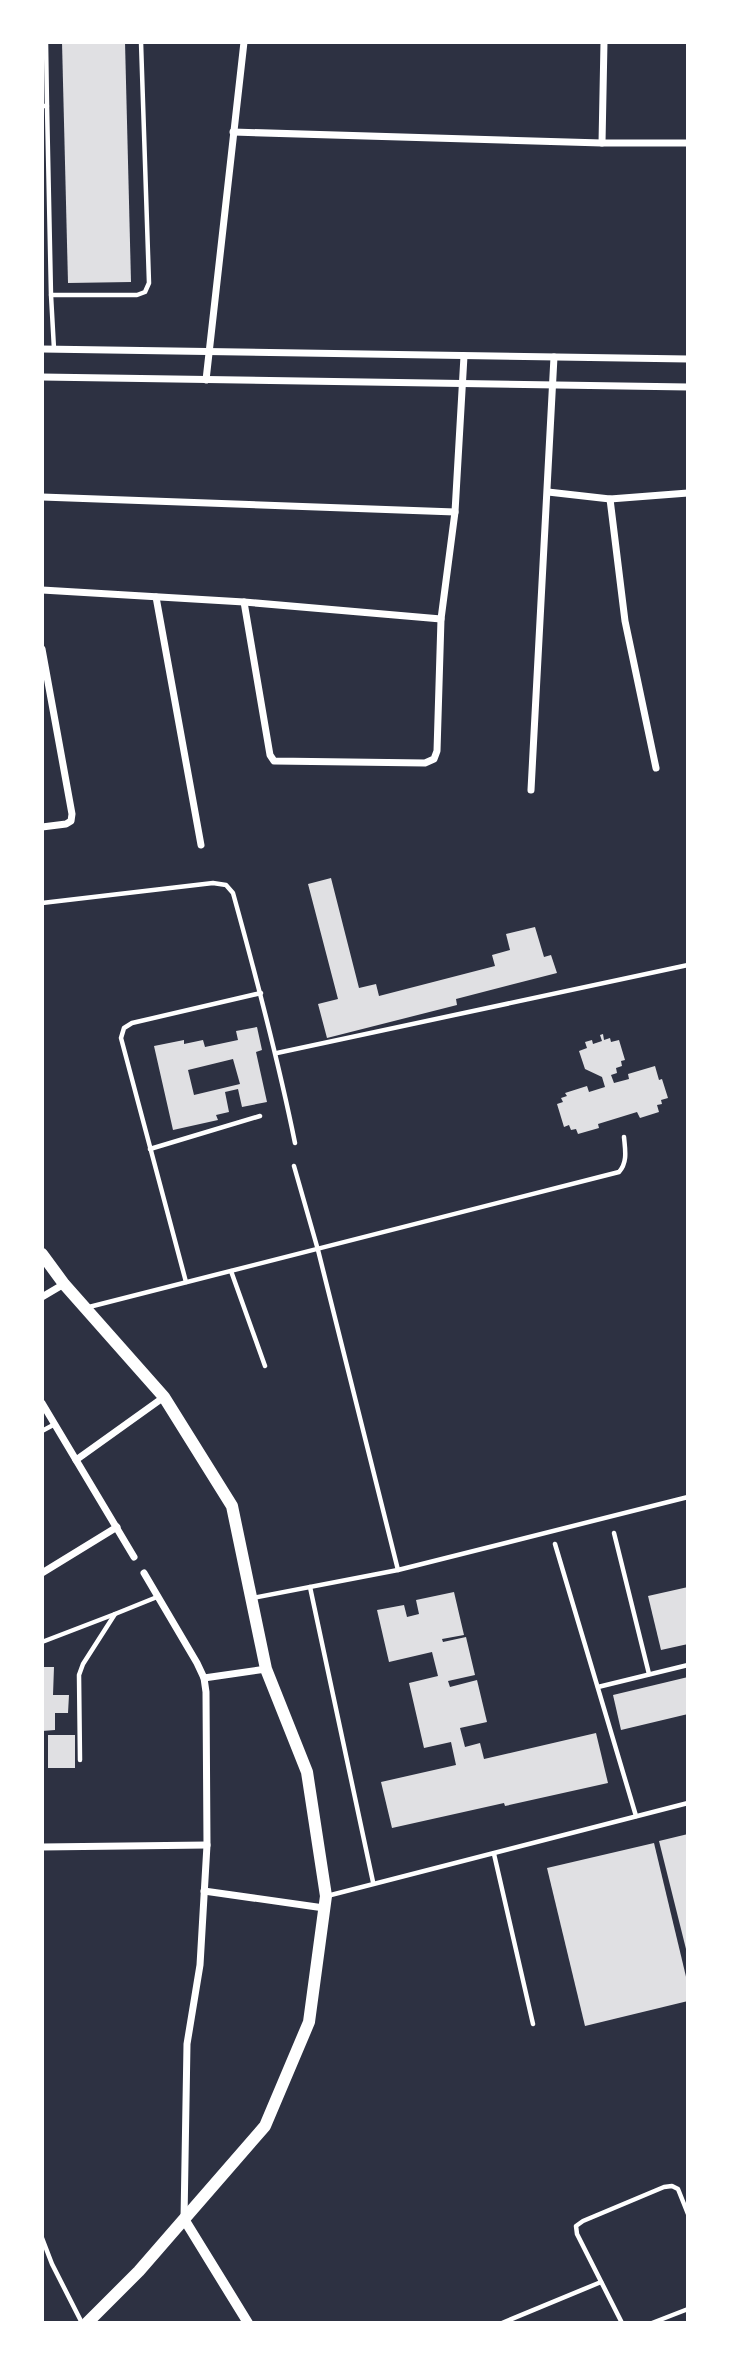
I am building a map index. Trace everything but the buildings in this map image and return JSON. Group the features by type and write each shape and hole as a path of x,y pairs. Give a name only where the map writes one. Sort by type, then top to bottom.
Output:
{"main road":[{"path":"42,1254 64,1284 164,1397 232,1506 266,1669 307,1772 325,1902 309,2022 265,2126 139,2271 84,2323"}],"street":[{"path":"206,380 244,42"},
{"path":"602,143 604,42"},
{"path":"233,132 688,143"},
{"path":"42,349 688,359"},
{"path":"244,602 270,755 274,761 425,763 434,760 437,751 441,619 455,512 464,356"},
{"path":"531,790 554,357"},
{"path":"42,377 688,387"},
{"path":"548,492 610,499 688,493"},
{"path":"42,497 455,512"},
{"path":"610,499 625,621 656,768"},
{"path":"42,590 244,602 441,619"},
{"path":"156,597 201,845"},
{"path":"42,649 72,814 71,821 66,824 42,828"},
{"path":"42,1297 64,1284"},
{"path":"76,1460 164,1397"},
{"path":"42,1403 134,1557"},
{"path":"42,1573 117,1527"},
{"path":"144,1573 204,1678 206,1692 206,1845 200,1965 187,2045 184,2220 248,2323"},
{"path":"204,1678 266,1669"},
{"path":"42,1847 206,1845"},
{"path":"204,1891 325,1902"}],"lane":[{"path":"46,42 45,106 54,349"},
{"path":"51,295 136,295 145,292 149,283 141,42"},
{"path":"42,903 213,883 226,886 233,893 261,993 277,1053 295,1143"},
{"path":"277,1053 688,965"},
{"path":"186,1282 121,1038 124,1028 132,1023 261,993"},
{"path":"150,1149 260,1116"},
{"path":"85,1308 619,1172 626,1156 624,1137"},
{"path":"294,1166 318,1250 398,1570"},
{"path":"231,1271 265,1366"},
{"path":"42,1431 55,1424"},
{"path":"251,1599 398,1570 688,1497"},
{"path":"614,1533 649,1674"},
{"path":"555,1544 636,1816"},
{"path":"310,1587 373,1882"},
{"path":"42,1642 158,1596"},
{"path":"80,1760 79,1675 83,1664 115,1614"},
{"path":"597,1687 688,1665"},
{"path":"325,1902 373,1882 494,1854 688,1803"},
{"path":"494,1854 533,2024"},
{"path":"622,2323 577,2234 576,2226 664,2187 672,2186 678,2189 688,2214"},
{"path":"42,2238 52,2264 84,2323"},
{"path":"502,2323 601,2283"},
{"path":"652,2323 688,2309"}]}
